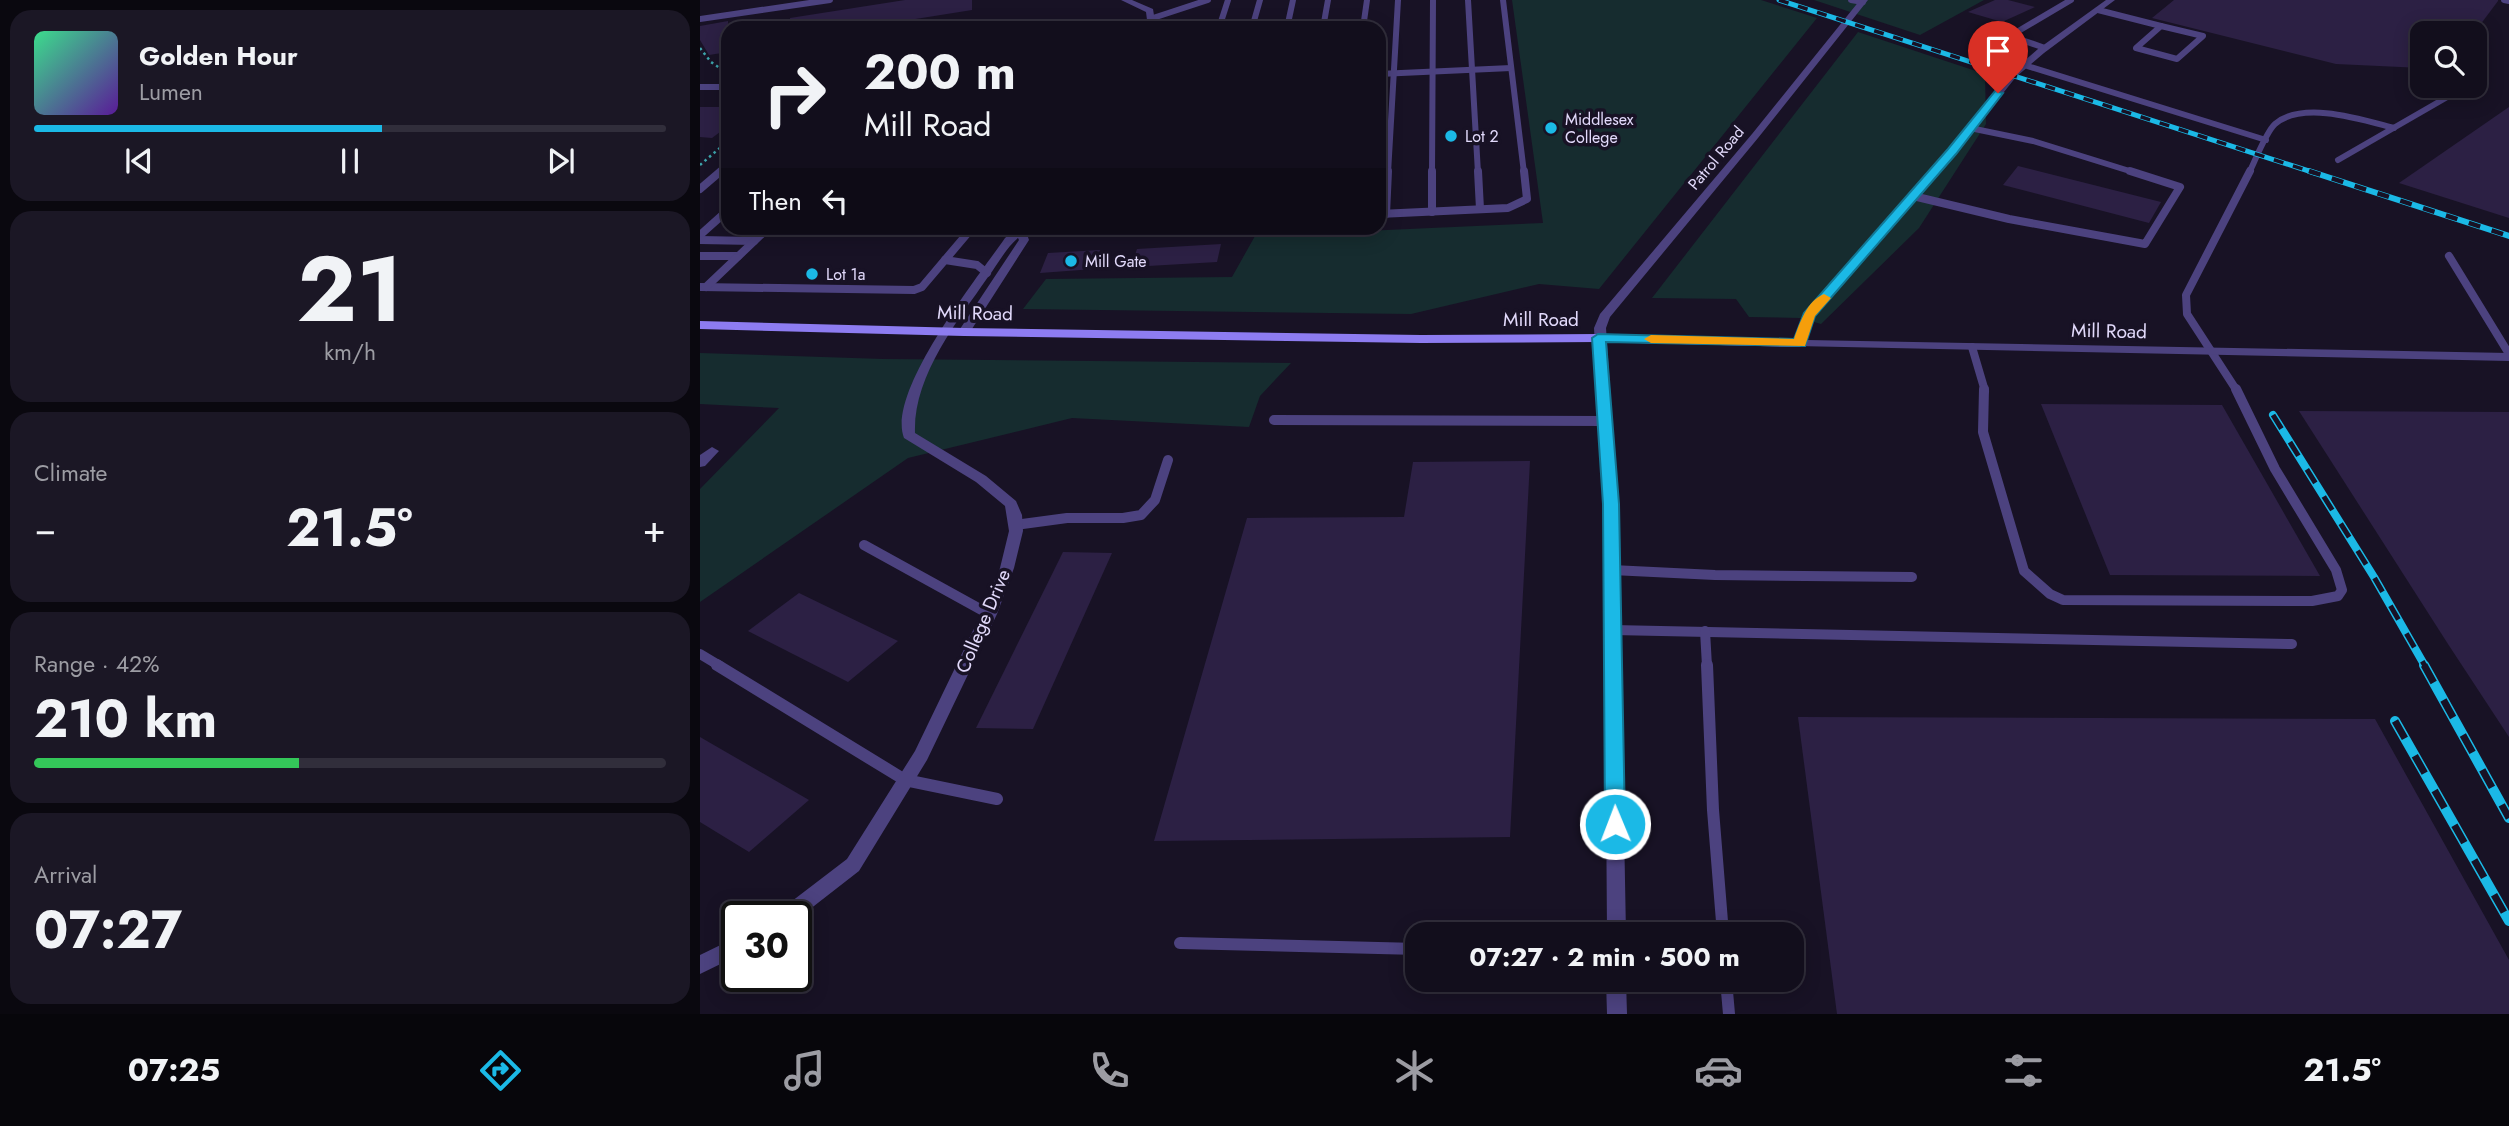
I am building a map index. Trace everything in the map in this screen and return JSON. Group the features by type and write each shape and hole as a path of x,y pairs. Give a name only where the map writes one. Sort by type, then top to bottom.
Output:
{"street":[{"path":"1125,0 1150,11 1152,21"},
{"path":"1800,343 1809,316 1913,196 2012,75 2111,0"},
{"name":"Patrol Road","path":"1598,338 1604,316 1755,136 1859,1"},
{"path":"956,332 987,273 1009,240 1016,235"},
{"path":"1015,525 1011,504 981,479 909,435 907,411 918,379 1015,253 1024,240 1023,235"},
{"name":"Mill Road","path":"700,325 956,332 1421,339 1598,338 2212,353 2509,356"},
{"path":"1598,338 1611,504 1616,922"},
{"path":"700,463 712,451"},
{"name":"College Drive","path":"807,901 853,865 921,755 989,614 1007,568 1015,525"},
{"path":"700,965 721,954"},
{"path":"1616,992 1617,1014"}],"lane":[{"path":"700,19 830,0"},
{"path":"1183,0 1195,4"},
{"path":"1157,21 1208,0"},
{"path":"1221,21 1228,0"},
{"path":"1254,21 1260,0"},
{"path":"1288,21 1293,0"},
{"path":"1324,21 1328,0"},
{"path":"1364,21 1367,0"},
{"path":"1386,176 1398,0"},
{"path":"1432,212 1433,0"},
{"path":"1468,0 1480,209"},
{"path":"1386,214 1508,208 1527,199 1503,0"},
{"path":"2045,48 2010,36 2071,0"},
{"path":"2098,9 2183,30 2203,36 2177,59 2136,48 2162,25"},
{"path":"2024,65 2266,140"},
{"path":"1386,74 1511,68"},
{"path":"700,87 721,87"},
{"path":"2338,160 2446,98"},
{"path":"1972,347 1985,391 1983,432 2024,571 2050,594 2063,600 2191,602 2312,601 2337,596 2342,590 2336,570 2283,485 2245,406 2187,314 2186,295 2274,125 2282,119 2309,113 2348,117 2394,128"},
{"path":"1913,196 2009,219 2145,244 2180,187 2046,145 1970,128"},
{"path":"700,189 721,171"},
{"path":"700,238 721,217"},
{"path":"703,287 760,235"},
{"path":"703,287 914,290 922,287 966,235"},
{"path":"700,238 754,241"},
{"path":"1000,253 1015,253"},
{"path":"700,256 738,256"},
{"path":"2449,256 2509,356"},
{"path":"944,260 977,265 987,273"},
{"path":"1275,419 1605,421"},
{"path":"1015,525 1074,517 1142,514 1151,508 1156,499 1168,460"},
{"path":"864,545 989,614"},
{"path":"1612,570 1715,575 1912,577"},
{"path":"1613,630 2292,643"},
{"path":"1705,631 1713,810 1722,922"},
{"path":"700,654 905,780 997,799"},
{"path":"1180,943 1405,949"},
{"path":"1727,992 1729,1014"}],"path":[{"path":"700,48 721,69"},
{"path":"700,164 721,147"}],"green space":[{"path":"1512,0 1761,0 1817,18 1599,289 1539,284 1411,314 1023,309 1046,279 1232,277 1255,236 1386,235 1386,230 1543,223"},
{"path":"1814,0 1984,0 1920,35"},
{"path":"1858,32 1985,74 1986,124 1919,228 1821,324 1800,318 1749,317 1736,299 1652,298"},
{"path":"700,353 883,359 1291,363 1260,396 1249,427 1072,418 908,458 700,602 700,489 779,408 700,404"}],"building":[{"path":"905,0 972,0 972,10 903,21 790,21 790,18"},
{"path":"1995,0 2008,0 2035,7 2002,22 1968,12"},
{"path":"2174,0 2498,0 2483,21 2410,21 2410,67 2336,64 2152,18"},
{"path":"721,22 721,53 709,55 700,40 700,26"},
{"path":"700,107 721,107 721,131 712,138 700,137"},
{"path":"2509,107 2509,218 2399,183"},
{"path":"2018,166 2161,202 2149,223 2003,185"},
{"path":"1221,244 1217,262 1131,267 1137,249"},
{"name":"Mill Gate","path":"1100,250 1094,269 1040,273 1048,253"},
{"path":"2041,404 2222,405 2320,576 2110,575"},
{"path":"2299,411 2509,412 2509,737 2448,644"},
{"path":"1530,461 1510,837 1154,841 1247,518 1404,517 1413,462"},
{"path":"1063,552 1112,553 1033,729 976,728"},
{"path":"799,593 898,641 848,682 748,631"},
{"path":"1798,717 2375,719 2509,960 2509,1014 1837,1014"},
{"path":"700,737 809,800 749,852 700,822"}],"railway":[{"path":"1779,0 2315,173"},
{"path":"2309,171 2509,236"},
{"path":"2273,415 2374,577 2425,666"},
{"path":"2424,665 2509,818"},
{"path":"2395,721 2509,921"}],"slow traffic":[{"path":"1651,339 1800,343 1809,316 1824,298"}],"place":[{"name":"Middlesex College","path":"1551,128"},
{"name":"Lot 2","path":"1451,136"},
{"name":"Mill Gate","path":"1071,261"},
{"name":"Lot 1a","path":"812,274"}],"route":[{"path":"1615,824 1611,504 1598,338 1800,343 1809,316 1952,151 1998,93"}]}
